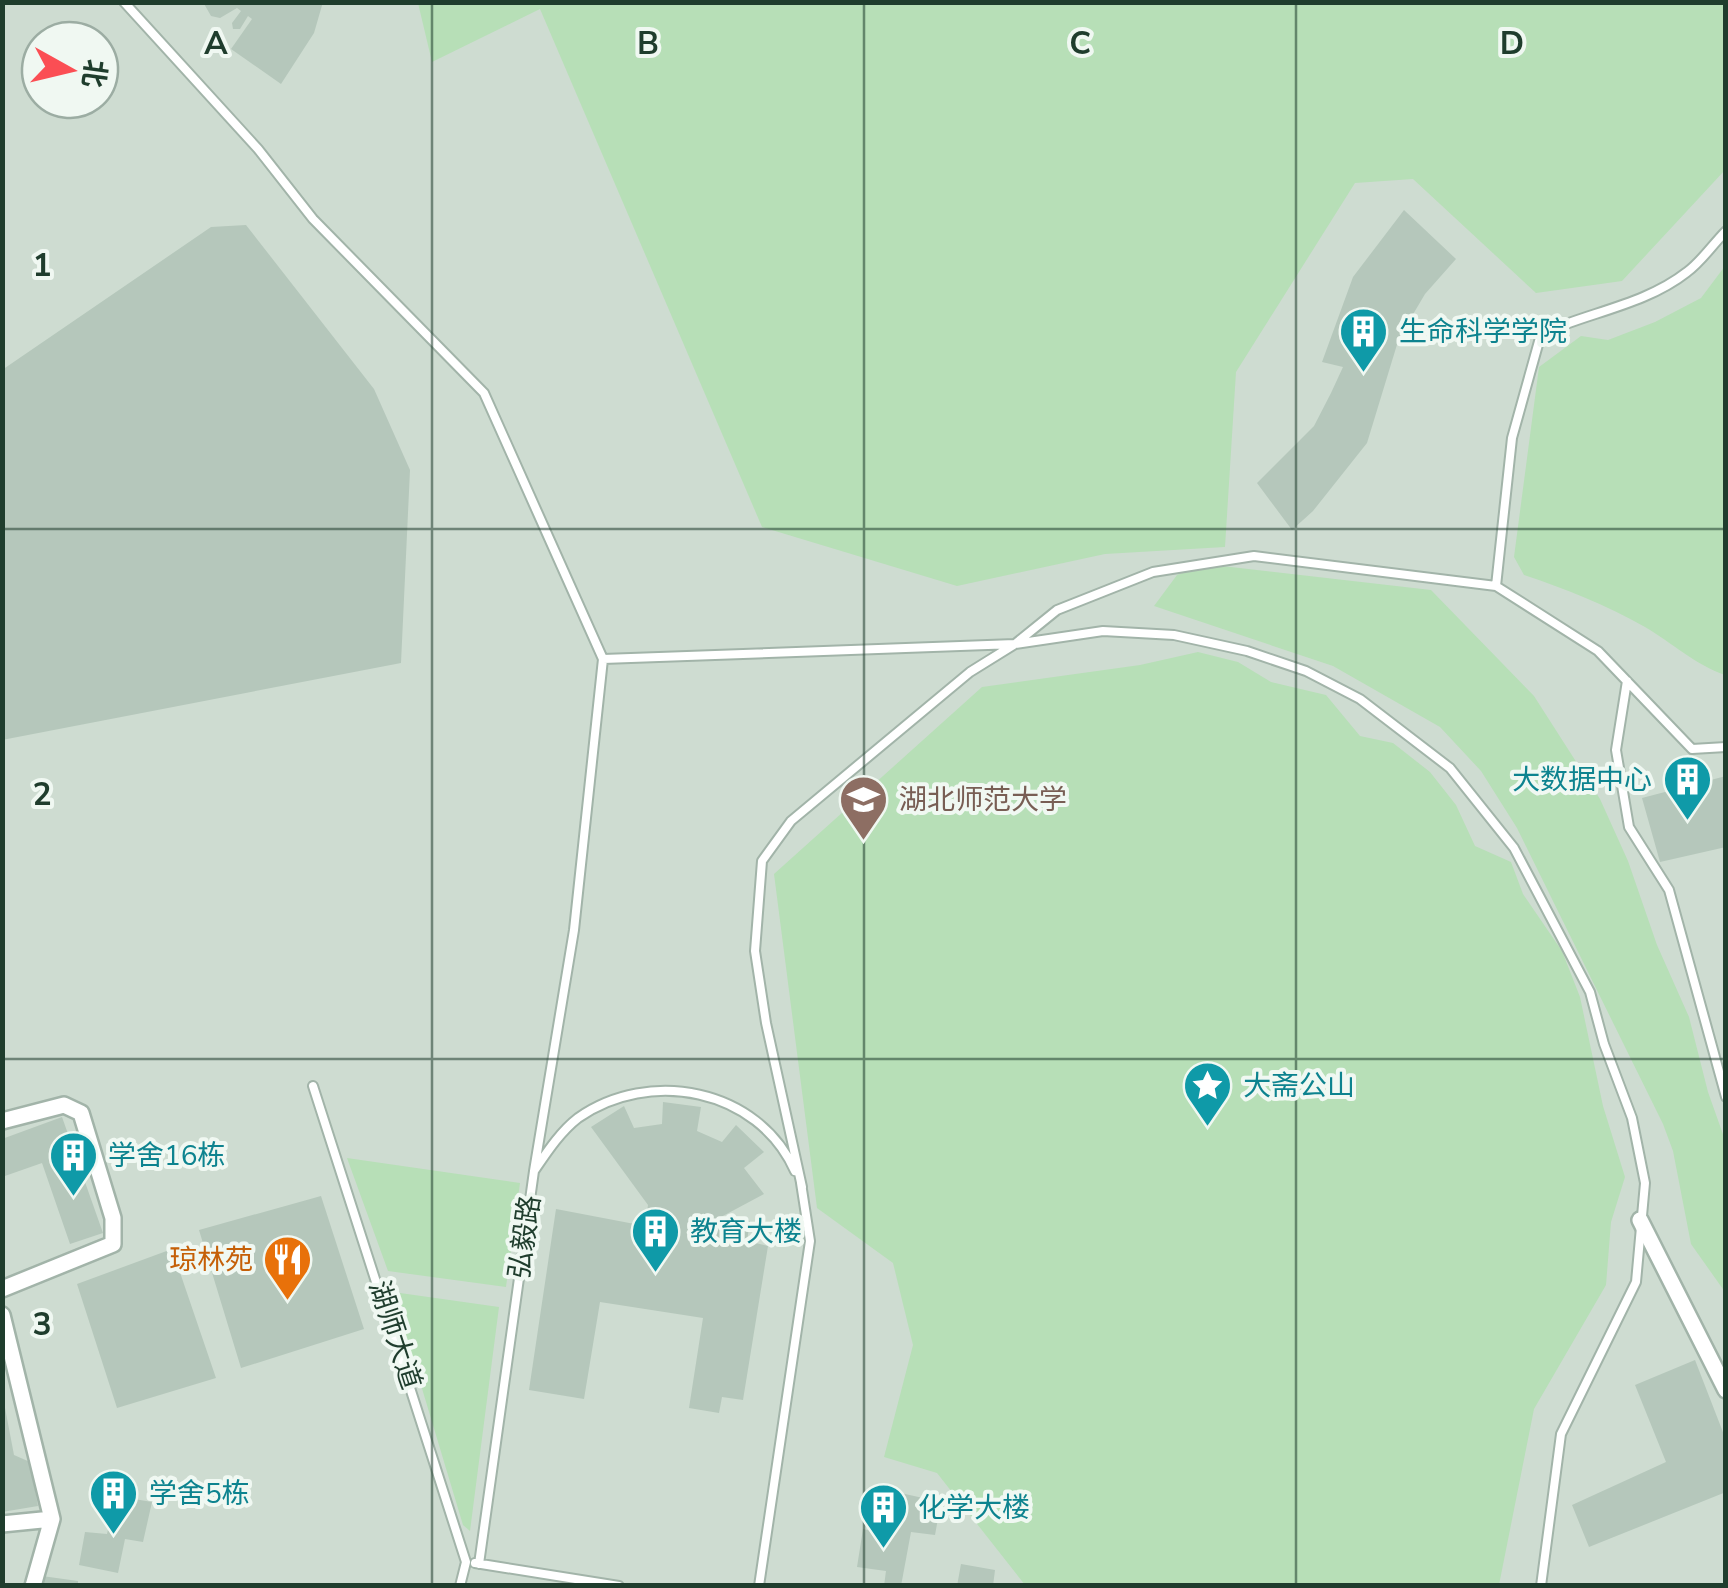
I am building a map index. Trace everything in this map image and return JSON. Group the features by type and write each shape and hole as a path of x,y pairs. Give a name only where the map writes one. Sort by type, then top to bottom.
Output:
{"street":[{"path":"2,1121 64,1105 82,1113 113,1218 113,1244 2,1290"},
{"path":"1640,1220 1726,1390"},
{"path":"2,1315 52,1519 33,1586"},
{"path":"2,1524 52,1519"}],"lane":[{"path":"124,2 258,149 313,220 484,392 603,659 574,930 534,1171"},
{"path":"1496,586 1512,438 1541,334 1574,319 1610,311 1662,288 1689,271 1726,231"},
{"path":"802,1188 776,1074 755,951 762,860 791,821 970,672 1016,644 1058,610 1154,572 1254,556 1496,586 1598,651 1692,748 1726,748"},
{"path":"603,659 1016,644 1103,631 1174,635 1247,651 1306,671 1360,699 1450,768 1514,848 1590,992 1604,1044 1632,1118 1645,1183 1636,1282 1560,1434 1541,1586"},
{"path":"1627,681 1616,750 1629,827 1669,890 1726,1096"},
{"name":"湖师大道","path":"313,1086 466,1562"},
{"name":"弘毅路","path":"479,1564 534,1171 550,1146 576,1120 624,1095 671,1089 716,1098 748,1114 789,1157 802,1188 810,1241 759,1586"},
{"path":"460,1586 466,1562 620,1586"}],"shaded area":[{"name":"湖北师范大学","path":"3,3 1725,3 1725,1585 3,1585"}],"green space":[{"path":"418,3 1725,3 1725,170 1622,281 1536,293 1413,179 1355,183 1236,372 1225,547 1105,554 957,586 762,527 540,9 432,62"},
{"path":"1725,266 1725,675 1616,612 1524,575 1514,557 1539,367 1581,336 1608,340 1701,298"},
{"path":"1205,564 1431,590 1534,696 1600,799 1689,1017 1725,1140 1725,1292 1691,1244 1673,1151 1663,1124 1517,828 1481,771 1440,727 1333,666 1154,606 1177,575"},
{"path":"1198,652 1238,662 1271,682 1326,695 1360,736 1393,743 1430,772 1456,805 1475,846 1511,862 1523,894 1562,951 1580,997 1603,1106 1625,1177 1611,1222 1606,1285 1534,1409 1499,1585 1025,1585 937,1473 884,1457 913,1345 893,1263 817,1208 774,874 982,687 1140,665"},
{"path":"347,1158 520,1183 506,1287 388,1271"},
{"path":"393,1292 499,1307 470,1531 463,1525"}],"building":[{"path":"203,2 323,2 314,33 281,84 231,49 252,19 248,16 240,29 233,29 232,23 241,11 237,8 220,18 211,16"},
{"name":"生命科学学院","path":"1404,210 1456,259 1425,294 1399,338 1367,443 1313,511 1292,530 1257,483 1314,426 1343,367 1322,362 1353,277"},
{"path":"246,225 374,389 410,470 401,663 2,740 2,370 211,227"},
{"name":"大数据中心","path":"1726,776 1726,847 1660,862 1642,798"},
{"name":"教育大楼","path":"663,1102 701,1107 697,1131 722,1142 736,1125 764,1152 744,1168 764,1194 721,1217 750,1221 747,1241 768,1246 743,1400 722,1397 719,1413 689,1408 703,1318 600,1302 584,1399 529,1390 556,1209 645,1226 648,1205 591,1127 624,1106 634,1128 662,1124"},
{"name":"学舍16栋","path":"62,1117 103,1233 70,1244 42,1163 2,1177 2,1139"},
{"name":"琼林苑","path":"321,1196 364,1329 241,1368 199,1230"},
{"path":"172,1249 216,1378 117,1408 77,1284"},
{"path":"1695,1360 1726,1440 1726,1492 1589,1547 1572,1505 1666,1462 1635,1385"},
{"path":"2,1392 14,1455 30,1462 38,1506 2,1512"},
{"name":"化学大楼","path":"896,1492 941,1502 935,1535 911,1532 901,1586 884,1586 886,1571 857,1567 863,1529 890,1535"},
{"name":"学舍5栋","path":"116,1496 152,1502 143,1542 125,1539 118,1573 79,1565 85,1532 107,1534"},
{"name":"化学大楼","path":"961,1564 995,1570 993,1586 957,1586"},
{"path":"42,1576 78,1581 78,1586 41,1586"}],"place":[{"name":"生命科学学院","path":"1364,374"},
{"name":"大数据中心","path":"1687,822"},
{"name":"湖北师范大学","path":"864,842"},
{"name":"大斋公山","path":"1208,1128"},
{"name":"学舍16栋","path":"73,1198"},
{"name":"教育大楼","path":"655,1274"},
{"name":"琼林苑","path":"288,1302"},
{"name":"学舍5栋","path":"114,1536"},
{"name":"化学大楼","path":"883,1550"}]}
